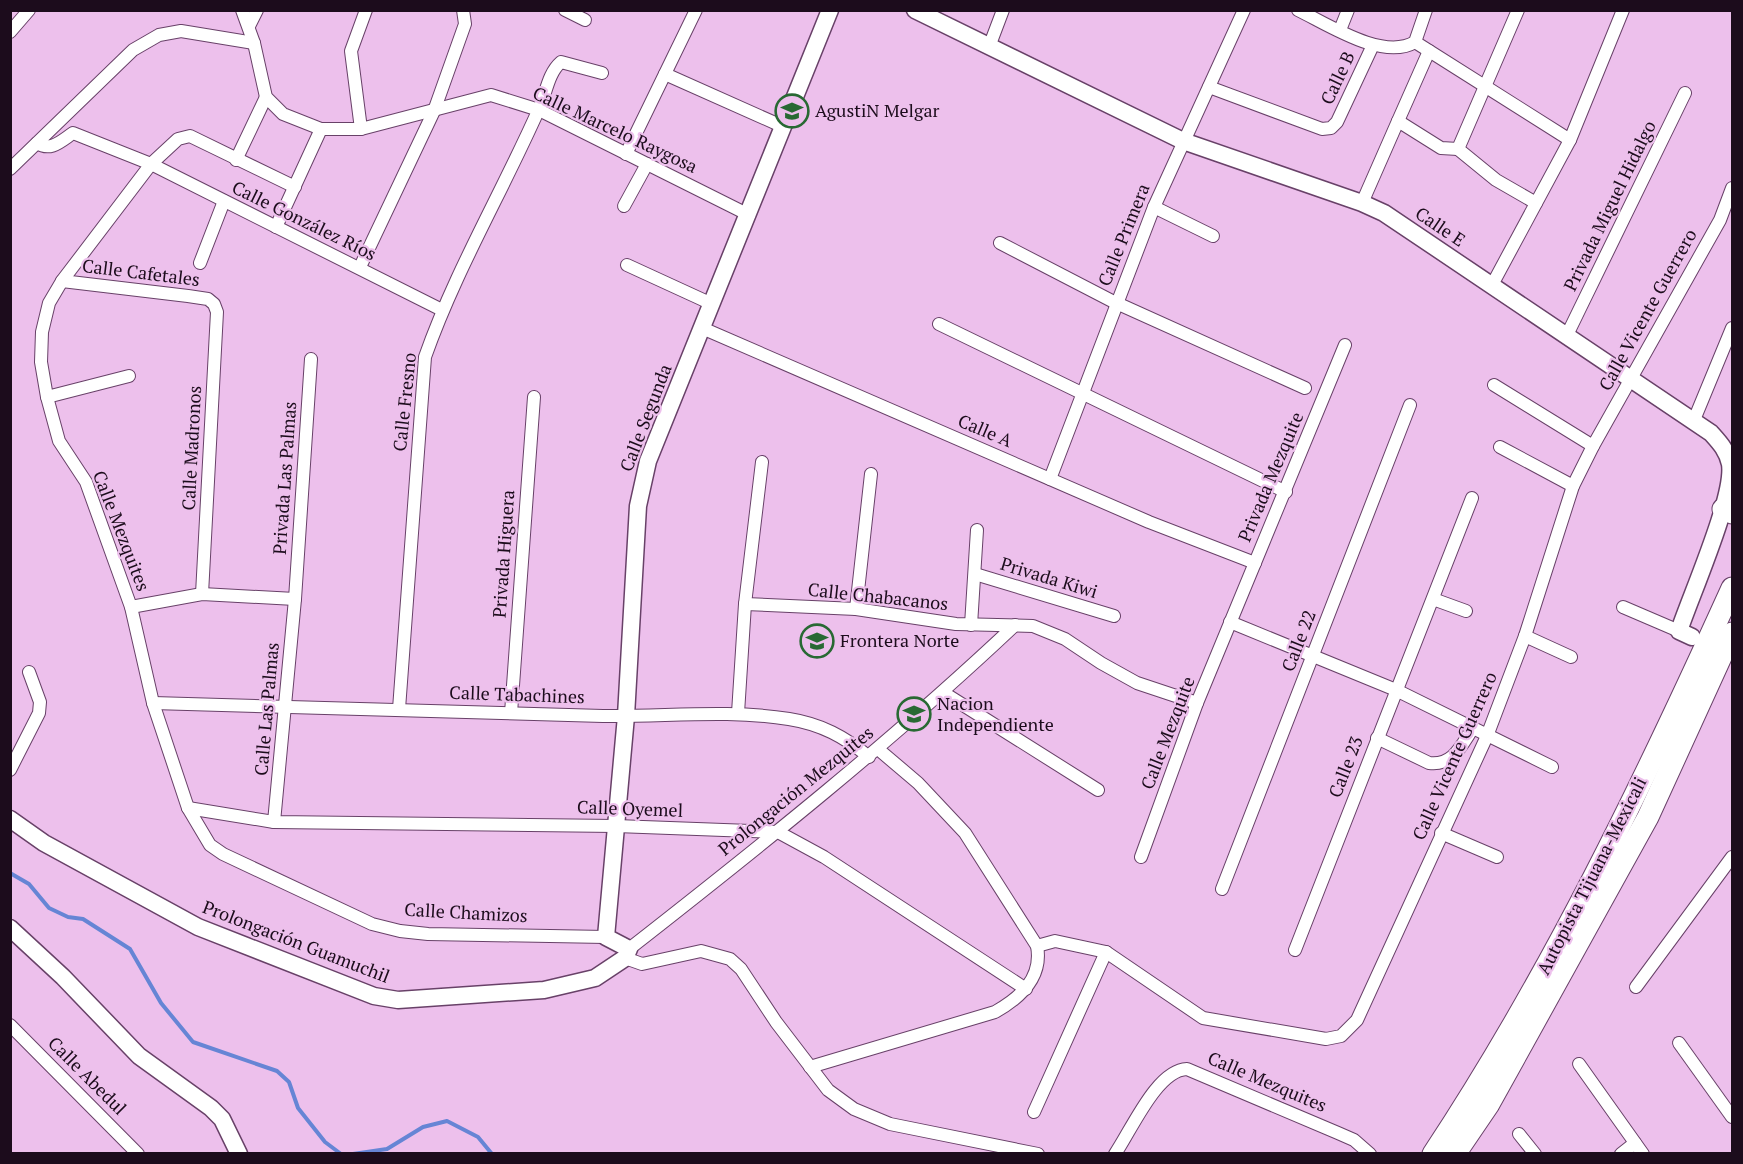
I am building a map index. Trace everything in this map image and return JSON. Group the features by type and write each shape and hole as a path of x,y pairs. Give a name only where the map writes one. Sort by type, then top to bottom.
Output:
{"highway":[{"name":"Autopista Tijuana-Mexicali","path":"1450,1144 1601,864 1732,588"},
{"name":"Autopista Tijuana-Mexicali","path":"1433,1154 1450,1144 1489,1104 1648,817 1732,633"},
{"path":"1425,1154 1450,1144"}],"street":[{"path":"10,32 29,10"},
{"path":"242,10 254,43 266,97 283,114 321,129 276,227"},
{"path":"249,26 257,10"},
{"path":"361,129 351,51 366,10"},
{"path":"565,10 585,20"},
{"path":"626,154 696,10"},
{"name":"Calle Segunda","path":"606,937 626,716 642,482 648,461 830,10"},
{"name":"Calle E","path":"915,10 1183,141 1362,203 1384,213 1711,433 1725,448 1730,464 1728,511 1685,634"},
{"path":"989,47 1003,10"},
{"name":"Calle Primera","path":"1050,479 1154,207 1244,10"},
{"path":"1298,10 1373,45"},
{"path":"1340,30 1348,10"},
{"path":"1458,149 1518,10"},
{"path":"1492,285 1570,140 1623,10"},
{"path":"1425,11 1415,42 1570,140"},
{"path":"360,267 434,111 465,24 464,12"},
{"path":"10,169 133,50 159,35 181,31 254,43"},
{"name":"Calle B","path":"1209,87 1322,129 1331,128 1337,122 1373,45 1405,48 1415,42"},
{"path":"1362,203 1429,51"},
{"name":"Calle Fresno","path":"399,709 425,357 442,310 539,110 553,71 561,62 602,73"},
{"path":"665,74 784,128"},
{"name":"Privada Miguel Hidalgo","path":"1567,335 1685,93"},
{"name":"Calle Marcelo Raygosa","path":"321,129 361,129 491,95 539,110 749,215"},
{"path":"266,97 236,160 295,187"},
{"path":"1398,121 1441,148 1458,149 1496,180 1536,203"},
{"name":"Calle González Ríos","path":"37,143 43,147 51,147 73,133 151,164 442,310"},
{"name":"Calle Mezquites","path":"210,845 188,808 153,703 131,607 101,519 86,482 59,441 47,397 41,362 42,332 50,303 62,281 151,164 178,139 190,136 236,160"},
{"path":"624,206 647,164"},
{"name":"Calle Vicente Guerrero","path":"1037,946 1055,941 1106,952 1162,993 1203,1018 1309,1038 1341,1036 1357,1020 1487,736 1525,636 1573,486 1593,446 1720,220 1732,188"},
{"path":"200,263 224,201"},
{"path":"1154,207 1213,236"},
{"path":"1000,243 1116,303 1305,388"},
{"path":"627,265 712,304"},
{"name":"Calle Cafetales","path":"62,281 208,299 214,304"},
{"name":"Calle Madronos","path":"202,594 217,312 214,304"},
{"path":"939,324 1286,492"},
{"name":"Calle A","path":"702,328 1149,522 1255,563"},
{"path":"1694,420 1732,328"},
{"name":"Privada Mezquite","path":"1230,622 1286,492 1345,345"},
{"name":"Privada Las Palmas","path":"295,599 311,359"},
{"path":"47,397 129,376"},
{"path":"1494,385 1593,446"},
{"name":"Privada Higuera","path":"511,713 534,396"},
{"name":"Calle 22","path":"1222,889 1410,405"},
{"path":"1500,447 1573,486"},
{"path":"738,713 745,604 762,462"},
{"path":"856,609 871,474"},
{"name":"Calle 23","path":"1295,950 1472,498"},
{"path":"971,625 977,530"},
{"name":"Privada Kiwi","path":"975,574 1114,615"},
{"path":"131,607 202,594 295,599"},
{"name":"Calle Las Palmas","path":"274,822 295,599"},
{"path":"1433,599 1467,611"},
{"name":"Calle Chabacanos","path":"745,604 856,609 971,625 1033,626 1050,631 1137,683 1197,703"},
{"path":"1623,607 1685,634"},
{"path":"1230,622 1396,690 1552,767"},
{"name":"Calle Mezquite","path":"1141,857 1197,703 1230,622"},
{"name":"Prolongación Mezquites","path":"627,953 874,753 944,693 1015,626"},
{"path":"1525,636 1571,657"},
{"path":"10,770 39,713 40,702 29,672"},
{"path":"944,693 1098,790"},
{"name":"Calle Tabachines","path":"153,703 626,716 738,713 790,719 826,728 874,753 918,783 965,833 1037,946"},
{"path":"1377,738 1429,763 1438,764 1454,757 1473,728"},
{"name":"Calle Oyemel","path":"188,808 274,822 615,826 778,832 834,863 1026,989"},
{"name":"Prolongación Guamuchil","path":"10,819 44,843 198,927 374,996 398,1000 544,990 595,978 627,953"},
{"path":"1441,833 1497,857"},
{"name":"Calle Chamizos","path":"210,845 223,854 372,924 428,934 606,937 627,953"},
{"path":"1636,987 1732,857"},
{"path":"10,928 63,977 139,1056 211,1108 222,1119 238,1154"},
{"path":"810,1067 995,1012 1016,1000 1026,989 1037,970 1039,959 1037,946"},
{"path":"627,953 642,964 701,951 730,959 741,969 828,1090 854,1109 873,1119 1038,1154"},
{"path":"1034,1112 1106,952"},
{"name":"Calle Abedul","path":"10,1024 138,1154"},
{"path":"1679,1043 1732,1117"},
{"path":"1579,1064 1643,1154"},
{"name":"Calle Mezquites","path":"1115,1154 1162,1079 1176,1069 1187,1069 1346,1136 1370,1154"},
{"path":"1519,1134 1534,1154"},
{"path":"1621,1154 1635,1143"}],"waterway":[{"path":"10,873 29,884 49,908 68,917 83,919 130,949 161,1003 193,1042 277,1071 289,1082 298,1108 325,1142 341,1154"},
{"path":"353,1154 387,1149 423,1127 447,1121 478,1137 492,1154"}],"place":[{"name":"AgustiN Melgar","path":"792,111"},
{"name":"Frontera Norte","path":"817,641"},
{"name":"Nacion Independiente","path":"914,714"}]}
